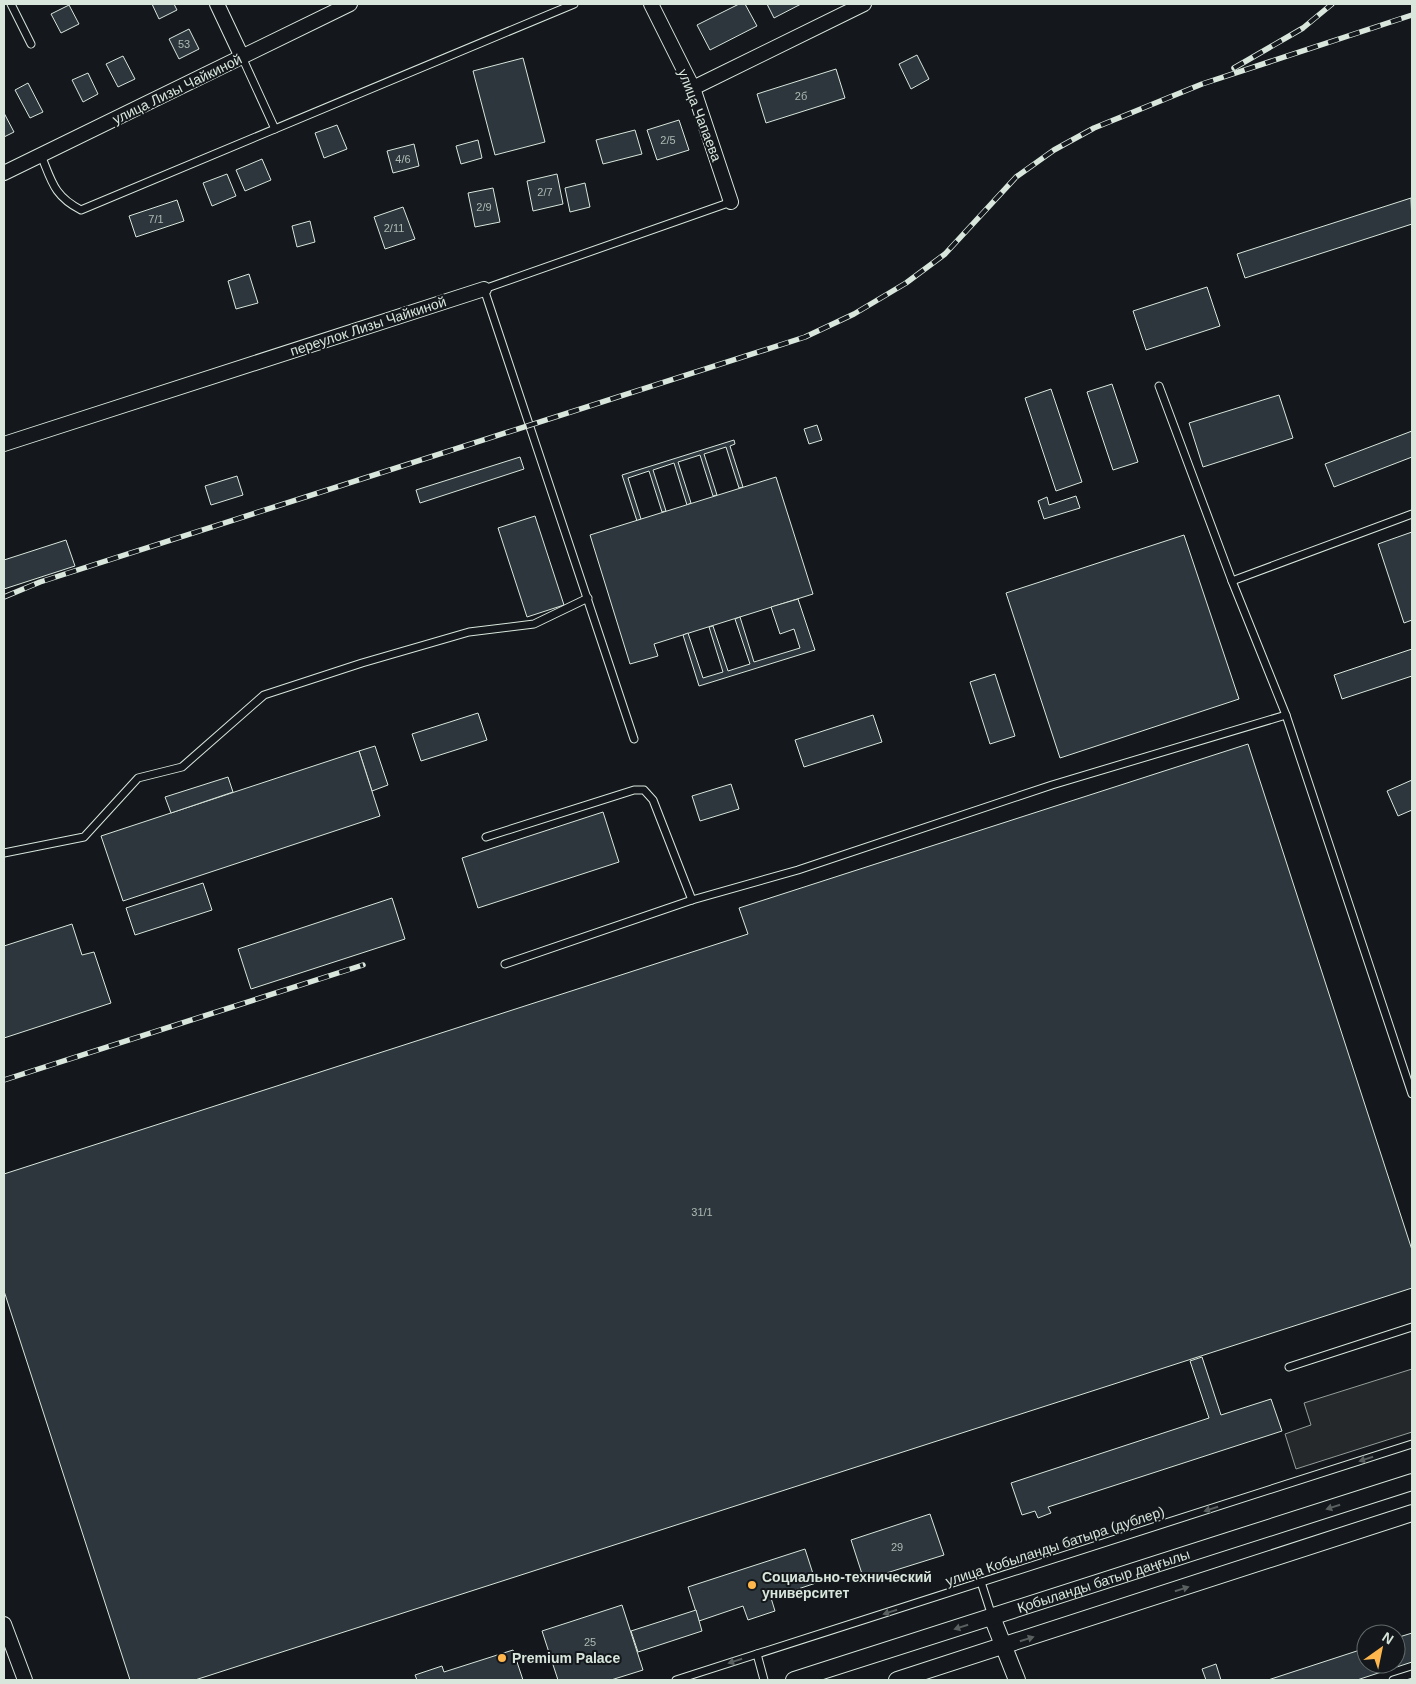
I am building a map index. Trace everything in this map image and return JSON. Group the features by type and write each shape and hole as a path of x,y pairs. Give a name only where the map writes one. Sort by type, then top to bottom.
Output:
{"street":[{"path":"217,4 242,57"},
{"name":"улица Лизы Чайкиной","path":"4,173 350,4"},
{"name":"улица Чапаева","path":"651,4 693,88 731,202"},
{"path":"693,88 864,4"},
{"name":"переулок Лизы Чайкиной","path":"4,444 484,288"},
{"name":"Қобыланды батыр даңғылы","path":"794,1680 1412,1482"},
{"path":"897,1680 1005,1647 1412,1514"},
{"path":"992,1617 1017,1680"},
{"path":"4,1624 25,1680"}],"lane":[{"path":"11,4 31,44"},
{"path":"41,155 55,191 67,203 81,210 574,4"},
{"path":"242,57 275,129"},
{"name":"переулок Лизы Чайкиной","path":"484,288 731,202"},
{"path":"484,288 634,739"},
{"path":"1159,386 1232,581 1286,715 1412,1094"},
{"path":"1232,581 1412,514"},
{"path":"4,853 84,837 138,778 182,767 264,696 362,663 469,632 534,624 588,598"},
{"path":"505,964 692,900 798,870 1052,785 1286,715"},
{"path":"486,837 634,790 644,790 653,800 692,900"},
{"path":"1289,1366 1412,1327"},
{"name":"улица Кобыланды батыра (дублер)","path":"676,1680 1412,1444"},
{"path":"981,1582 992,1617"},
{"path":"756,1654 764,1680"},
{"path":"1393,1680 1412,1674"}],"shaded area":[{"path":"1412,1369 1412,1432 1296,1469 1285,1434 1311,1425 1304,1403"}],"building":[{"path":"152,4 174,4 177,10 159,19"},
{"path":"739,4 745,4 757,26 710,50 697,25"},
{"path":"767,4 801,4 774,18"},
{"path":"69,5 79,24 61,33 51,14"},
{"path":"189,29 199,49 179,59 169,39"},
{"path":"917,55 929,79 911,89 899,64"},
{"path":"123,56 135,79 118,87 106,64"},
{"path":"523,58 545,142 495,155 473,71"},
{"path":"836,69 845,98 766,123 757,94"},
{"path":"88,73 98,94 83,102 72,80"},
{"path":"28,83 43,112 30,118 15,90"},
{"path":"4,113 14,132 4,137"},
{"path":"679,120 689,150 657,160 647,130"},
{"path":"337,125 347,149 324,158 315,133"},
{"path":"635,130 642,154 603,164 596,140"},
{"path":"478,140 482,158 461,164 456,146"},
{"path":"414,144 419,166 393,173 387,151"},
{"path":"262,159 271,180 245,191 236,170"},
{"path":"227,174 236,196 212,206 203,183"},
{"path":"557,174 563,204 533,211 527,181"},
{"path":"585,183 590,207 570,212 565,188"},
{"path":"493,188 500,222 475,227 468,193"},
{"path":"1411,198 1412,224 1245,278 1237,254"},
{"path":"177,200 184,221 136,237 129,216"},
{"path":"403,207 415,239 385,249 374,217"},
{"path":"310,221 315,242 297,247 292,226"},
{"path":"249,274 258,303 236,309 228,281"},
{"path":"1207,287 1220,326 1146,350 1133,311"},
{"path":"1112,384 1138,462 1113,470 1087,392"},
{"path":"1051,389 1082,482 1056,491 1025,398"},
{"path":"1279,395 1293,438 1203,467 1189,423"},
{"path":"817,425 822,440 809,444 804,429"},
{"path":"1412,431 1412,457 1334,487 1325,464"},
{"path":"734,440 735,444 730,446 743,487 739,488 726,447 704,454 717,495 713,496 700,455 678,462 691,503 687,505 674,463 653,470 666,511 662,512 649,471 628,478 641,519 637,521 622,475"},
{"path":"520,457 524,469 420,503 416,490"},
{"path":"237,476 243,495 211,505 205,486"},
{"path":"776,477 813,594 654,644 658,656 630,664 590,535"},
{"path":"1076,496 1080,508 1044,519 1038,501 1047,497 1049,505"},
{"path":"535,516 564,605 527,617 498,528"},
{"path":"1412,532 1412,620 1404,623 1378,544"},
{"path":"1184,535 1239,699 1060,758 1006,593"},
{"path":"66,540 75,566 4,589 4,560"},
{"path":"798,599 815,650 699,686 683,635 688,633 703,678 723,672 709,627 713,626 728,671 750,664 735,619 740,617 754,662 800,648 794,629 780,634 771,607"},
{"path":"1412,649 1412,676 1342,699 1334,675"},
{"path":"995,674 1015,736 990,744 970,682"},
{"path":"478,713 487,740 421,761 412,734"},
{"path":"873,715 882,742 804,767 795,740"},
{"path":"1248,744 1412,1250 1412,1288 195,1680 130,1680 4,1291 4,1174 748,934 739,908"},
{"path":"375,746 388,785 372,791 359,751"},
{"path":"359,751 380,816 123,901 101,836"},
{"path":"228,777 233,792 171,813 165,797"},
{"path":"1412,780 1412,810 1398,816 1387,791"},
{"path":"731,784 739,809 700,821 692,796"},
{"path":"603,812 619,862 478,908 462,858"},
{"path":"203,883 212,910 135,935 126,908"},
{"path":"392,898 405,939 251,989 238,949"},
{"path":"72,924 82,955 94,952 111,1003 4,1038 4,946"},
{"path":"1202,1357 1221,1415 1271,1399 1282,1431 1048,1507 1051,1513 1038,1518 1035,1511 1022,1515 1011,1483 1209,1418 1190,1361"},
{"path":"930,1514 944,1555 864,1580 851,1540"},
{"name":"Социально-технический университет","path":"805,1549 816,1583 771,1598 775,1611 748,1620 743,1606 699,1621 688,1587"},
{"path":"622,1605 643,1670 611,1680 558,1680 542,1631"},
{"path":"696,1610 702,1631 638,1652 631,1631"},
{"path":"1412,1633 1412,1662 1406,1664 1406,1635"},
{"name":"Premium Palace","path":"513,1650 523,1680 417,1680 415,1675 442,1666 444,1672"},
{"path":"1356,1651 1356,1674 1375,1674 1357,1680 1268,1680"},
{"path":"1216,1664 1221,1680 1206,1680 1202,1669"}],"railway":[{"path":"1234,68 1303,28 1332,4"},
{"path":"4,597 40,582 805,337 854,314 906,283 945,254 1016,177 1054,150 1094,128 1202,84 1412,15"},
{"path":"4,1080 363,965"}],"place":[{"name":"Социально-технический университет","path":"752,1585"},
{"name":"Premium Palace","path":"502,1658"}]}
